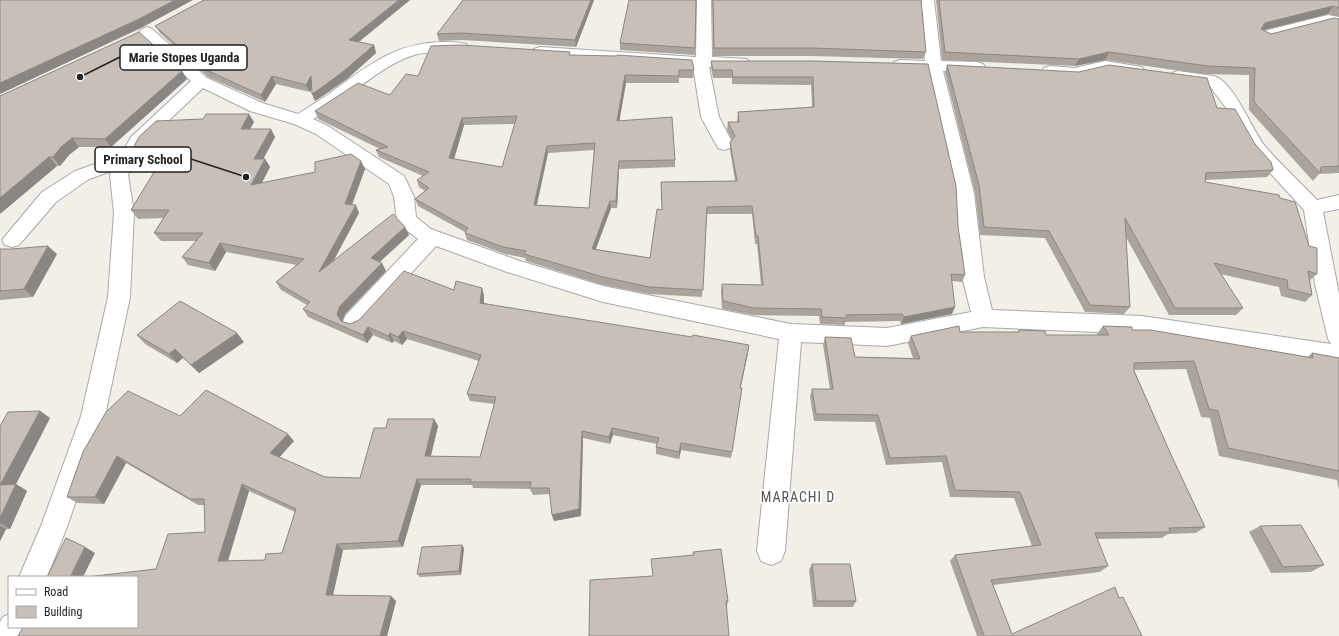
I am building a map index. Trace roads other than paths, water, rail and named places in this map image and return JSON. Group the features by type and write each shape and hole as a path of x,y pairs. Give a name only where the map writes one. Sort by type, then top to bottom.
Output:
{"street":[{"path":"704,0 702,62 703,83 710,117 724,144"},
{"path":"927,0 928,28 934,67 964,193 973,278 983,318"},
{"path":"1265,35 1328,19 1339,22"},
{"path":"147,32 201,81 256,107 300,120 322,130 397,180 404,198 407,220 424,234 514,267 603,294 791,333 887,337 983,318 1142,325 1339,355"},
{"path":"300,120 339,94 362,76 385,62 410,51 435,47 471,47"},
{"path":"527,51 702,62 758,62"},
{"path":"880,65 997,68"},
{"path":"1036,71 1075,73 1105,66 1214,81 1234,107 1256,147 1313,208 1326,284 1339,339"},
{"path":"33,576 54,527 93,416 119,297 124,213 119,175 137,141 201,81"},
{"path":"12,240 49,197 82,175 127,159"},
{"path":"1313,208 1339,202"},
{"path":"354,321 432,237"},
{"path":"771,551 791,333"}],"place":[{"name":"Marie Stopes Uganda","path":"80,77"},
{"name":"Primary School","path":"246,177"}],"district":[{"name":"MARACHI D","path":"798,497"}]}
